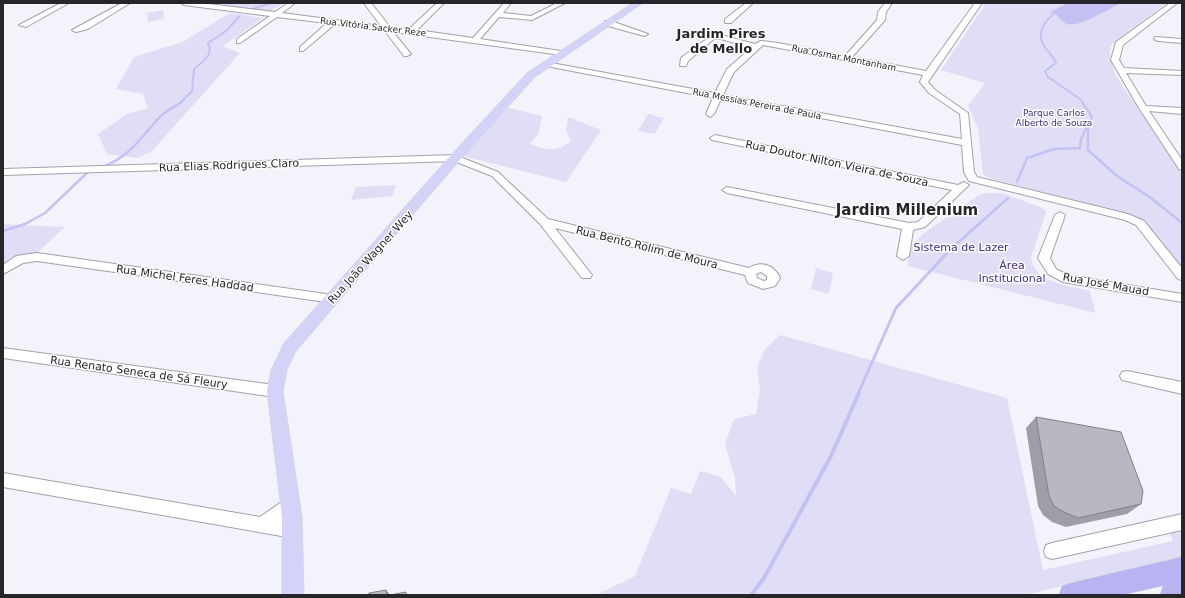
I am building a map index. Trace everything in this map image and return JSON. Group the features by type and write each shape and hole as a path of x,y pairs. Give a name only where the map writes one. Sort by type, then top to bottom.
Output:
{"highway":[{"path":"1071,595 1182,569"},
{"path":"1172,595 1182,592"}],"main road":[{"name":"Rua João Wagner Wey","path":"293,595 293,530 275,391 279,370 290,347 531,74 639,3"}],"street":[{"path":"23,25 66,3"},
{"path":"76,30 85,27 127,3"},
{"name":"Rua Vitória Sacker Reze","path":"184,3 475,40 561,53"},
{"path":"240,41 292,3"},
{"path":"367,3 407,54"},
{"path":"412,32 441,3"},
{"path":"475,40 508,3"},
{"path":"498,14 532,18 562,3"},
{"path":"728,21 750,3"},
{"path":"847,58 881,20 882,12 889,3"},
{"path":"979,3 928,74 924,82 928,90 957,106 964,113 968,143 969,172 974,179 1090,209 1128,217 1140,223 1182,276"},
{"path":"1174,3 1118,44 1115,60 1143,108 1177,153 1182,167"},
{"path":"303,49 333,22"},
{"path":"608,23 644,34"},
{"name":"Rua Osmar Montanham","path":"683,64 684,60 712,37 721,37 758,45 778,45 928,74"},
{"path":"1158,39 1182,41"},
{"path":"710,114 717,96 730,71 758,45"},
{"name":"Rua Messias Pereira de Paula","path":"546,64 968,143"},
{"path":"1120,70 1182,73"},
{"path":"1143,108 1182,111"},
{"name":"Rua Doutor Nilton Vieira de Souza","path":"714,138 960,189"},
{"path":"456,158 495,174 544,222 586,275"},
{"name":"Rua Elias Rodrigues Claro","path":"3,172 456,158"},
{"path":"726,190 909,227 921,225 960,189 974,179"},
{"path":"1027,193 1050,206 1060,215 1090,209"},
{"name":"Rua José Mauad","path":"1060,215 1044,258 1046,265 1051,272 1067,279 1180,296"},
{"name":"Rua Bento Rolim de Moura","path":"544,222 750,272"},
{"path":"903,256 906,232 909,227"},
{"name":"Rua Michel Feres Haddad","path":"3,270 20,260 37,257 333,299"},
{"name":"Rua Renato Seneca de Sá Fleury","path":"3,353 275,391"},
{"path":"1127,376 1182,388"},
{"path":"3,480 293,530"},
{"path":"260,525 277,515 290,503"},
{"path":"1052,551 1182,522"}],"green space":[{"path":"226,3 284,3 268,12 222,6"},
{"name":"Parque Carlos Alberto de Souza","path":"986,3 1166,3 1110,46 1110,58 1116,76 1182,174 1182,267 1145,222 1127,214 1003,182 989,178 983,174 978,129 968,106 985,83 941,70"},
{"path":"163,10 164,19 148,22 147,13"},
{"path":"230,13 263,18 223,46 240,53 151,152 137,158 107,154 98,134 127,114 148,108 143,94 116,89 134,57 182,42"},
{"path":"506,107 542,116 539,133 530,144 541,148 556,149 571,141 566,131 568,117 601,130 566,182 463,156"},
{"path":"648,114 664,118 655,134 638,131"},
{"path":"396,185 392,196 351,200 356,187"},
{"name":"Sistema de Lazer","path":"986,193 1001,193 1043,208 1046,212 1031,257 1033,265 1045,278 1053,282 1089,290 1096,313 908,266 910,247 923,234 979,195"},
{"path":"3,224 65,227 37,253 16,258 3,264"},
{"path":"816,268 833,273 829,294 811,289"},
{"path":"780,335 1007,398 1043,570 1173,541 1170,533 1182,530 1182,557 1025,595 596,595 635,576 671,488 691,494 700,471 721,477 736,496 735,478 725,444 734,419 756,414 760,389 757,367 765,349"}],"water":[{"path":"1065,3 1121,3 1086,21 1067,24 1055,14 1050,12 1064,5"}],"building":[{"path":"1036,417 1121,432 1143,491 1141,504 1078,518 1054,506 1049,496"},
{"path":"386,590 387,595 368,595 369,593"},
{"path":"406,592 406,595 390,595"}],"waterway":[{"path":"252,9 272,3"},
{"path":"1058,11 1045,23 1042,28 1041,39 1056,63 1045,71 1048,77 1080,99 1083,103"},
{"path":"180,103 192,91 194,69 209,55 210,51 208,43 226,31 240,16"},
{"path":"103,167 122,157 161,116 182,102"},
{"path":"1017,182 1027,158 1054,149 1080,148 1081,139 1092,117 1082,102"},
{"path":"1088,127 1088,150 1117,176 1151,198 1182,223"},
{"path":"3,231 25,224 45,213 88,172"},
{"path":"970,232 1008,198"},
{"path":"858,394 896,308 948,252 971,231"},
{"path":"751,595 764,578 831,456 859,393"}],"district":[{"name":"Jardim Pires de Mello","path":"721,40"},
{"name":"Jardim Millenium","path":"907,210"}],"park label":[{"name":"Área Institucional","path":"1012,271"}]}
